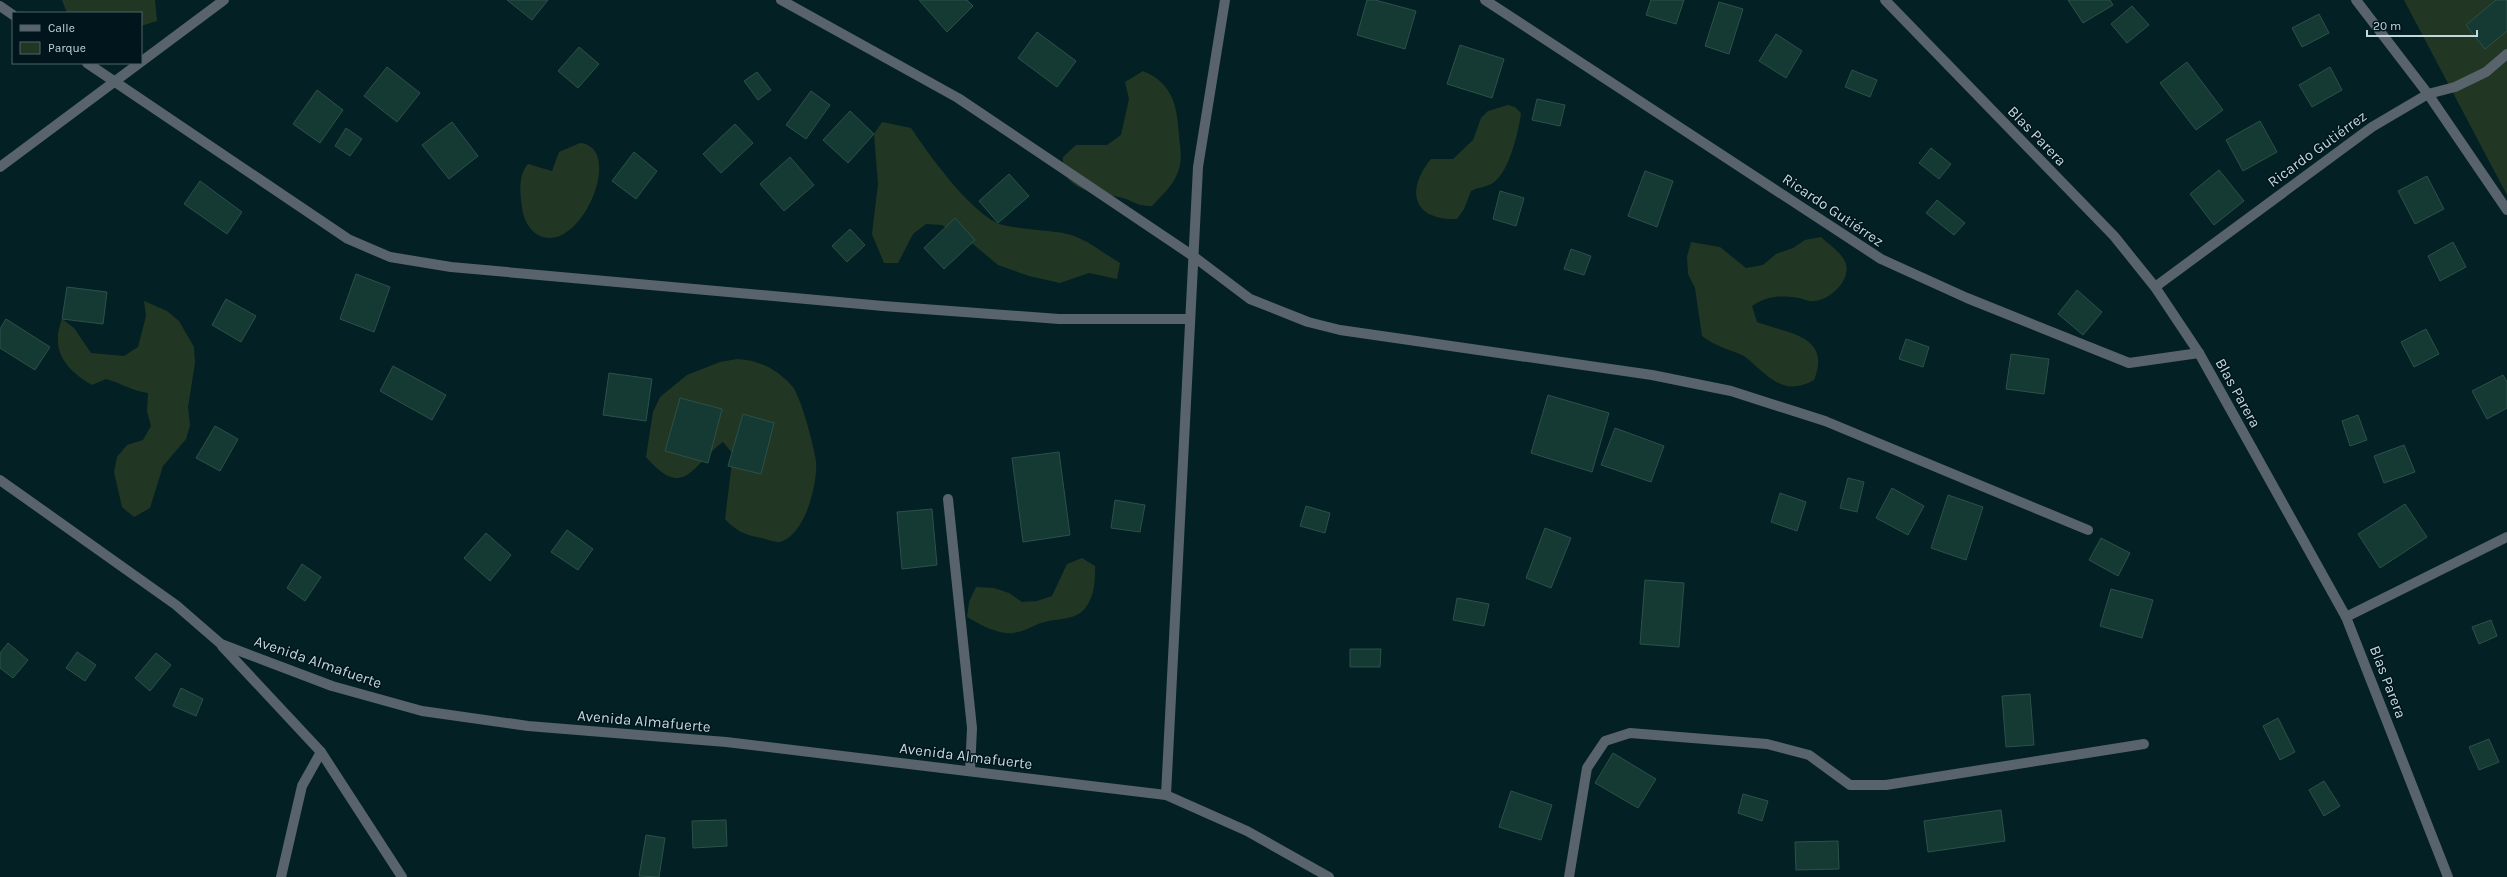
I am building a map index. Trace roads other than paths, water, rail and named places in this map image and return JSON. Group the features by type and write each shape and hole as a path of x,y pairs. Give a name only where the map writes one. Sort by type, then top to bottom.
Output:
{"street":[{"path":"142,62 224,0"},
{"path":"781,0 958,98 1193,256 1250,299 1308,322 1348,331 1652,375 1731,391 1825,421 2088,530"},
{"path":"1166,795 1189,319 1198,167 1225,0"},
{"name":"Ricardo Gutiérrez","path":"1485,0 1881,259 1967,298 2129,363 2199,353"},
{"name":"Blas Parera","path":"1885,0 2114,236 2155,287 2199,353 2346,617 2448,877"},
{"path":"2356,0 2428,94 2507,210"},
{"path":"0,6 12,14"},
{"name":"Ricardo Gutiérrez","path":"2155,287 2372,127 2428,94 2455,87 2486,72 2507,54"},
{"path":"89,64 348,239 390,257 451,267 883,306 1059,319 1189,319"},
{"path":"0,167 140,64"},
{"name":"Avenida Almafuerte","path":"0,480 176,605 221,644 332,686 422,711 528,726 726,742 1166,795 1247,831 1329,877"},
{"path":"948,499 972,728 970,771"},
{"path":"2346,617 2507,537"},
{"path":"221,644 320,752 402,877"},
{"path":"1569,877 1587,768 1605,740 1630,733 1767,744 1809,755 1850,785 1886,785 2144,744"},
{"path":"281,877 302,786 320,752"}]}
